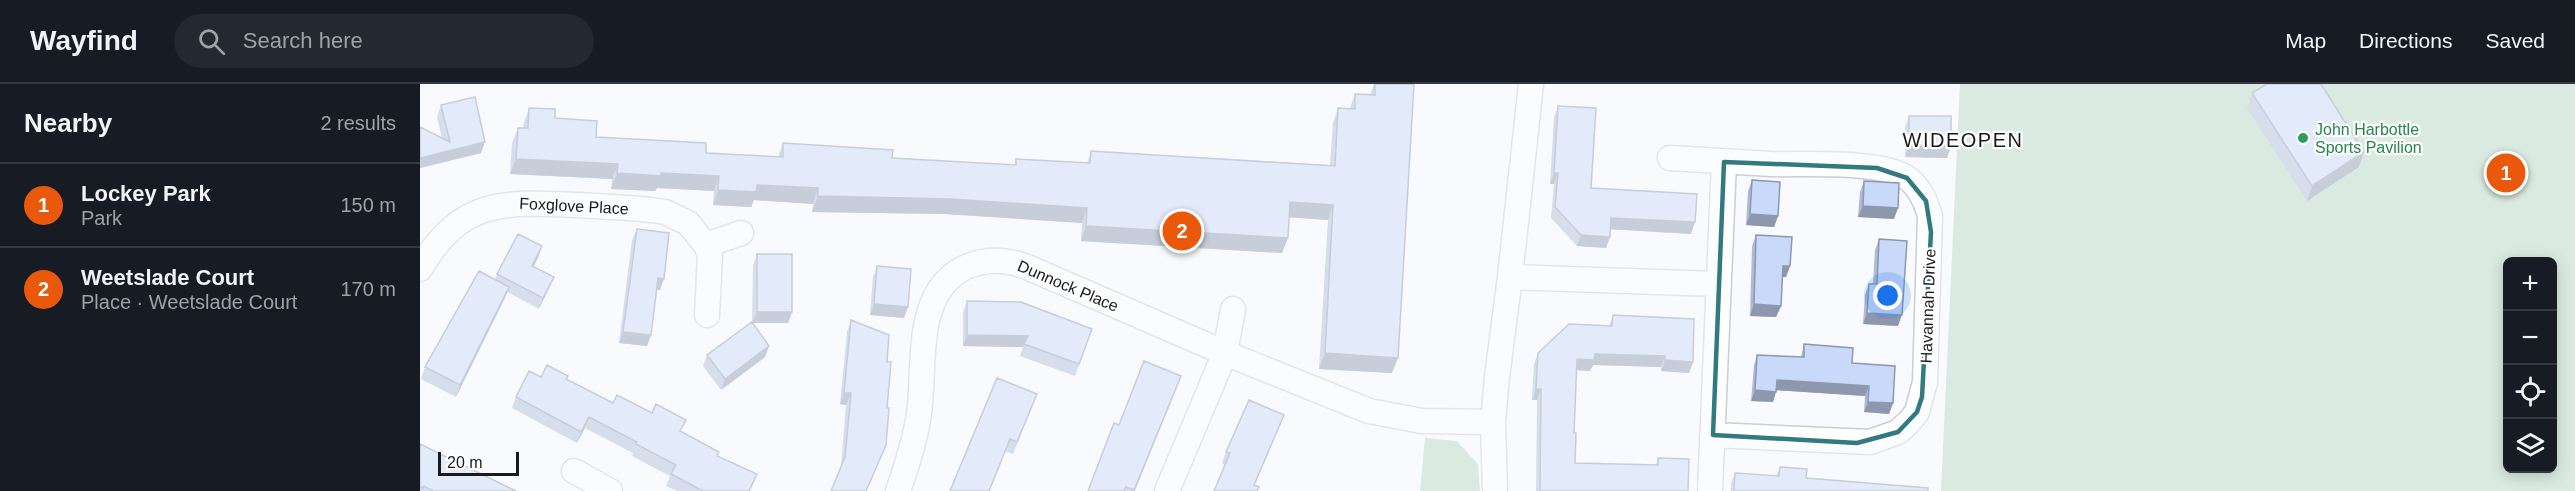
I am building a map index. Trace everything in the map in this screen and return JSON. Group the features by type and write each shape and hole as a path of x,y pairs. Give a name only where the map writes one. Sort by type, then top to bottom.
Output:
{"street":[{"path":"1495,491 1493,422 1530,84"},
{"name":"Havannah Drive","path":"1670,158 1858,166 1894,171 1908,178 1926,201 1930,216 1931,243 1925,381 1917,411 1898,432 1885,439 1857,443 1713,435"},
{"path":"1710,491 1724,162"},
{"name":"Foxglove Place","path":"420,269 433,248 462,220 480,211 511,203 665,212 688,224 706,245"},
{"path":"707,315 710,256 706,245 741,233"},
{"name":"Dunnock Place","path":"898,491 918,421 928,315 942,286 957,271 989,261 1015,263 1225,353 1369,411 1422,421 1493,422"},
{"path":"1510,277 1718,284"},
{"path":"1167,491 1225,353 1233,309"},
{"path":"574,471 610,491"}],"highlighted area":[{"path":"1724,162 1877,168 1907,178 1926,201 1931,232 1922,397 1917,412 1898,432 1857,443 1713,435"}],"green space":[{"path":"1960,84 2575,84 2575,491 1941,491"},
{"path":"1425,438 1457,441 1478,464 1480,491 1420,491"}],"building":[{"path":"1375,84 1414,84 1398,358 1325,353 1333,205 1290,202 1288,238 1086,226 1087,208 951,199 818,196 818,188 757,185 756,192 718,190 719,176 617,173 618,164 516,159 518,128 528,128 529,108 555,109 555,118 597,121 596,137 706,143 706,153 783,157 783,143 893,150 892,158 1016,165 1016,159 1090,163 1091,151 1335,166 1338,108 1355,109 1355,94 1375,95"},
{"name":"John Harbottle Sports Pavilion","path":"2267,84 2321,84 2364,152 2312,186 2252,93"},
{"path":"475,97 485,142 420,158 420,127 450,142 441,105"},
{"path":"1558,106 1596,108 1591,188 1697,194 1695,222 1611,218 1610,237 1581,235 1555,207 1558,173 1554,173"},
{"path":"1909,116 1951,116 1951,146 1909,146"},
{"path":"1752,180 1780,182 1778,216 1750,214"},
{"path":"1864,181 1899,183 1898,208 1863,206"},
{"path":"637,229 669,233 664,279 658,278 651,335 623,332"},
{"path":"518,234 542,246 532,266 554,277 543,298 497,274"},
{"path":"1756,235 1792,237 1790,266 1783,266 1781,306 1754,304"},
{"path":"1879,239 1907,241 1902,315 1867,313 1869,284 1877,284"},
{"path":"757,254 792,254 792,312 757,312"},
{"path":"877,266 911,269 908,307 874,304"},
{"path":"479,271 509,287 460,385 425,367"},
{"path":"967,301 1021,302 1092,329 1079,364 1024,344 1028,336 967,335"},
{"path":"1613,315 1694,319 1693,362 1665,360 1665,356 1595,354 1594,360 1577,359 1575,463 1658,465 1658,458 1689,459 1688,491 1540,491 1541,389 1536,389 1538,353 1569,324 1612,326"},
{"path":"851,320 889,335 887,362 891,362 886,445 866,491 831,491 845,457 851,393 844,393"},
{"path":"752,322 769,346 725,379 707,355"},
{"path":"1804,344 1853,348 1852,363 1895,366 1893,403 1868,402 1869,386 1777,380 1776,392 1755,390 1757,355 1804,357"},
{"path":"1144,361 1181,376 1134,490 1126,487 1124,491 1088,491 1114,423 1119,425"},
{"path":"547,365 568,376 566,379 613,403 617,395 652,413 656,404 686,420 680,431 719,452 717,456 757,474 749,491 703,491 671,474 676,465 589,417 581,432 516,397 529,371 541,377"},
{"path":"997,378 1037,394 1017,442 1010,439 989,491 950,491"},
{"path":"1249,400 1284,415 1254,485 1259,487 1257,491 1214,491 1230,453 1226,452"},
{"path":"420,444 516,491 433,491 424,486 420,487"},
{"path":"1780,467 1807,469 1806,478 1928,488 1928,491 1734,491 1735,473 1779,476"}],"place":[{"name":"John Harbottle Sports Pavilion","path":"2303,138"},
{"name":"Lockey Park","path":"2506,173"},
{"name":"Weetslade Court","path":"1182,231"}],"district":[{"name":"WIDEOPEN","path":"1963,140"}]}
